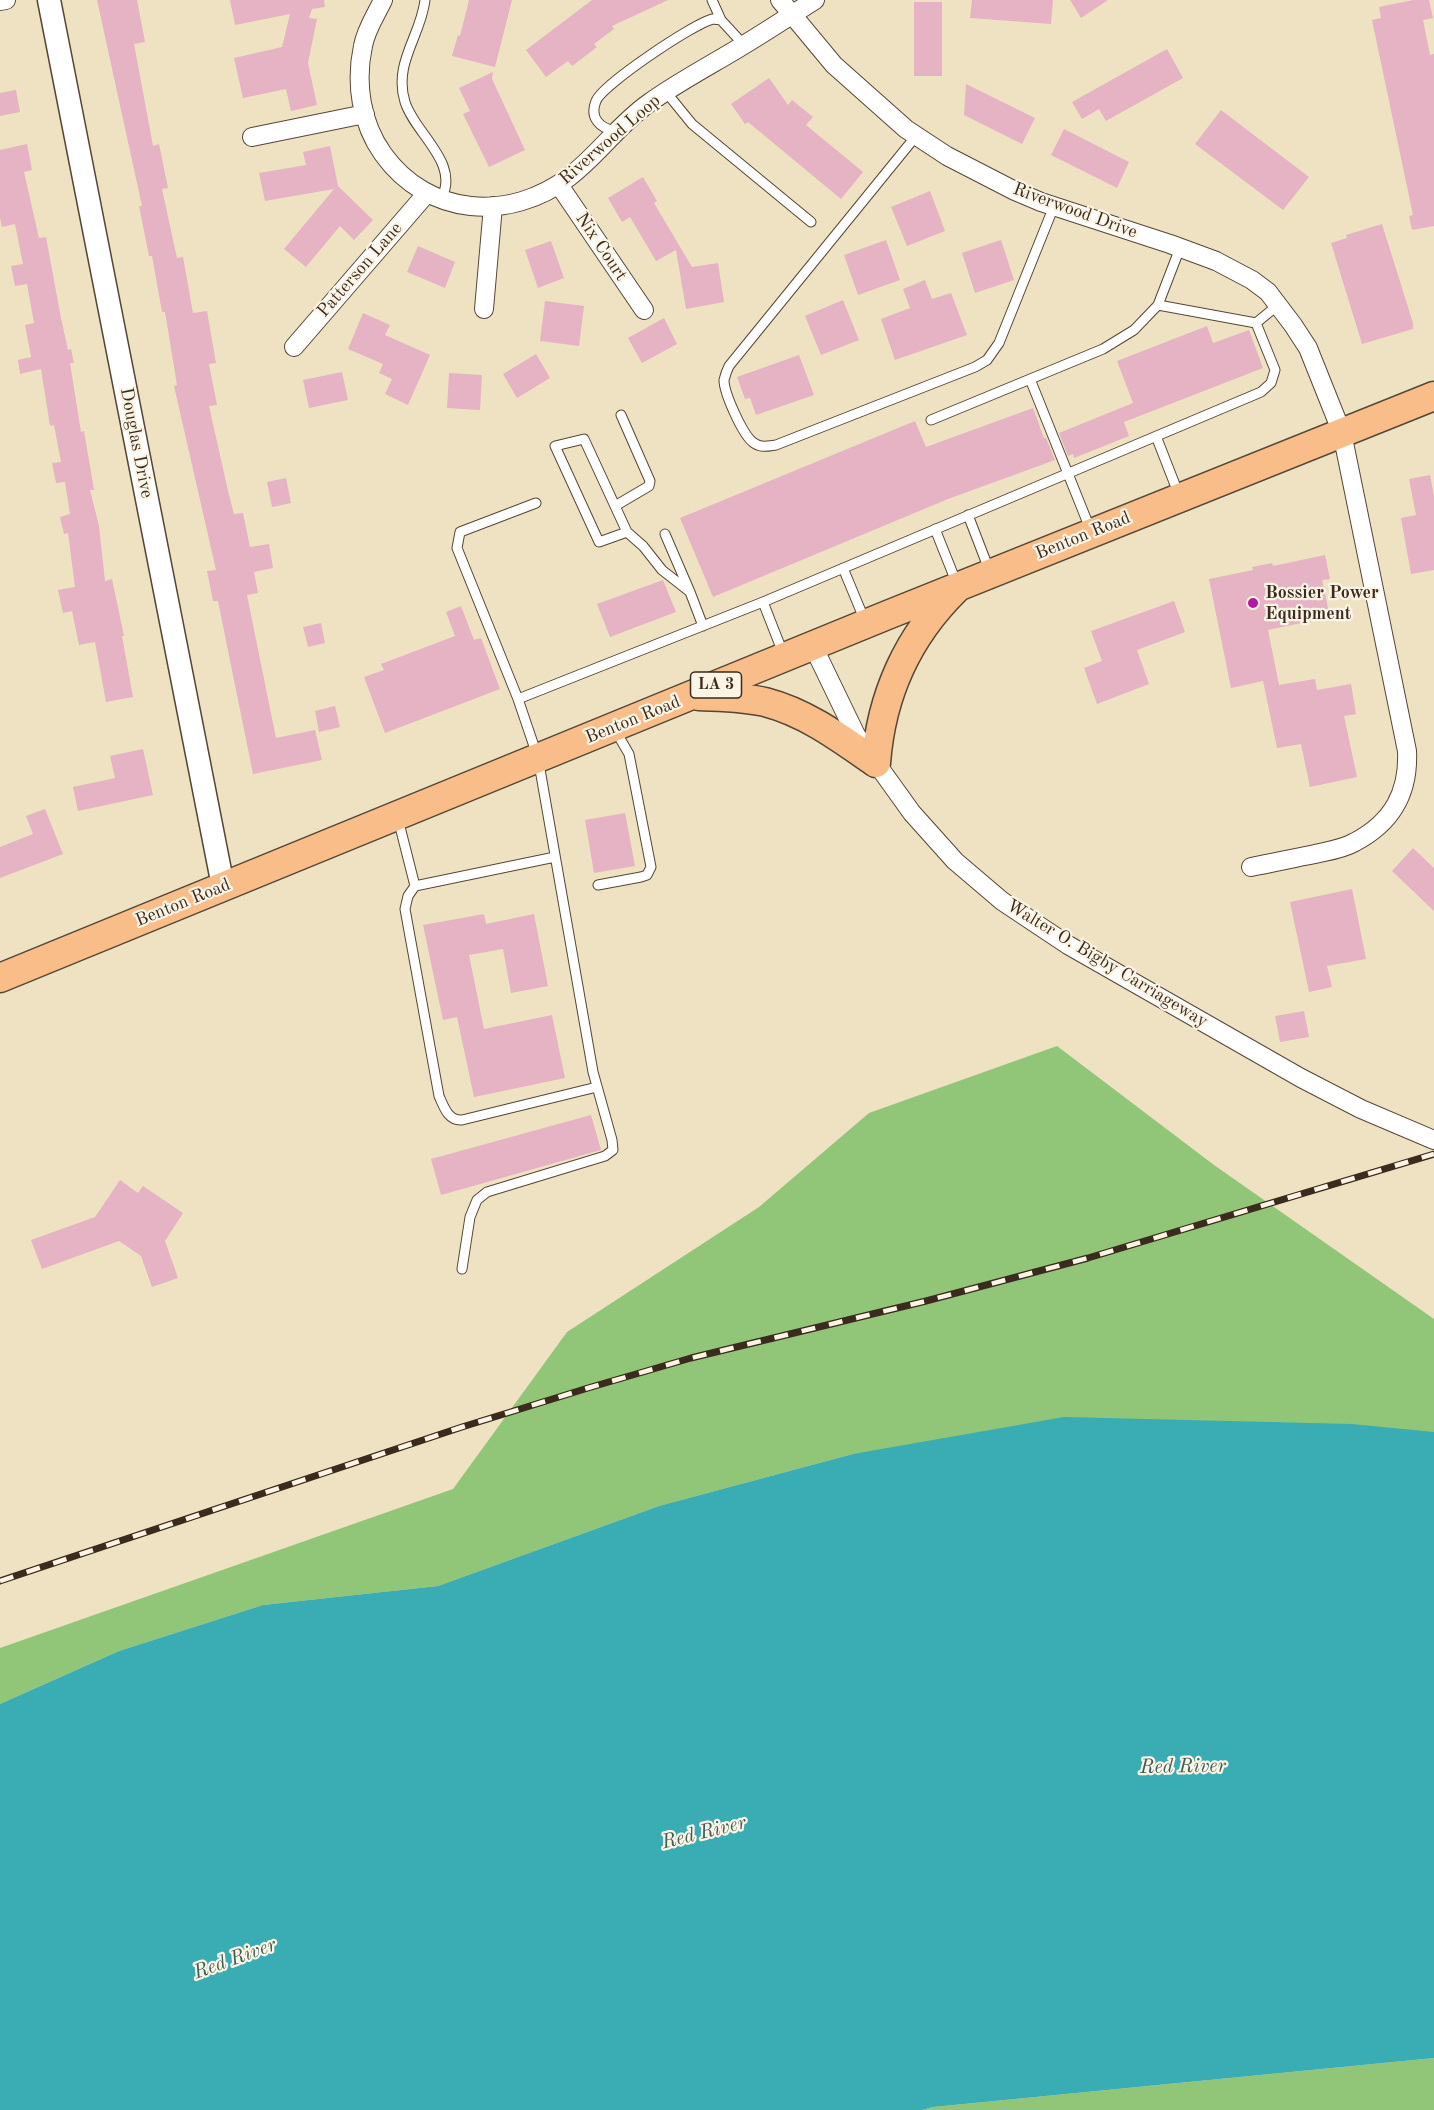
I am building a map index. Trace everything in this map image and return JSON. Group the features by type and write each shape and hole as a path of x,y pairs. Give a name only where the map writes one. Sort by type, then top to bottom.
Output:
{"main road":[{"name":"Benton Road","path":"0,978 866,623 1434,396"},
{"path":"876,763 878,737 890,691 902,660 917,636 947,597 958,587"},
{"path":"692,695 763,701 789,710 820,724 876,763"}],"street":[{"path":"0,1 6,0"},
{"name":"Douglas Drive","path":"49,0 223,886"},
{"name":"Riverwood Loop","path":"383,0 363,45 359,81 360,100 365,114 382,153 408,181 434,196 470,207 518,203 559,184 578,170 615,131 648,104 744,45 785,8 815,0"},
{"name":"Riverwood Drive","path":"785,8 834,66 916,136 968,167 1015,191 1054,207 1216,261 1252,280 1268,292 1308,348 1342,433 1407,751 1406,780 1402,794 1392,810 1369,833 1354,843 1338,849 1251,867"},
{"path":"252,137 365,114"},
{"name":"Nix Court","path":"559,184 644,310"},
{"name":"Patterson Lane","path":"294,347 434,196"},
{"path":"484,309 493,206"},
{"name":"Walter O. Bigby Carriageway","path":"813,646 856,735 912,813 955,861 1002,901 1068,945 1301,1078 1361,1109 1434,1140"}],"lane":[{"path":"425,0 403,65 400,84 411,119 438,155 446,172 447,190 434,196"},
{"path":"712,0 721,20 744,45"},
{"path":"615,131 602,127 597,122 594,111 596,100 614,82 653,53 708,20 721,20"},
{"path":"666,92 692,124 811,222"},
{"path":"916,136 729,366 724,379 727,395 747,438 756,444 764,447 776,445 975,367 987,360 999,344 1054,207"},
{"path":"931,420 1103,349 1134,330 1158,305 1180,248"},
{"path":"1158,305 1256,323 1278,305"},
{"path":"518,699 763,602 1261,392 1271,383 1275,370 1256,323"},
{"path":"1030,379 1092,533"},
{"path":"615,506 649,486 650,481 621,415"},
{"path":"1156,436 1180,498"},
{"path":"627,532 599,542 555,446 584,439 627,532 643,546 662,570 690,592"},
{"path":"462,1269 470,1217 477,1200 482,1196 604,1156 613,1150 593,1072 538,758 518,699 457,548 460,532 536,502"},
{"path":"968,515 990,573"},
{"path":"935,530 958,587"},
{"path":"665,534 703,626"},
{"path":"843,568 866,623"},
{"path":"763,602 785,657"},
{"path":"598,885 641,877 650,872 651,867 629,754 614,728"},
{"path":"397,815 416,886"},
{"path":"555,857 416,886 408,896 405,909 439,1096 445,1111 456,1120 462,1120 597,1087"}],"green space":[{"path":"1057,1046 1214,1165 1434,1319 1434,1433 853,1454 659,1506 438,1586 263,1605 119,1651 0,1704 0,1648 453,1489 567,1332 759,1207 869,1113"},
{"path":"1434,2058 1434,2110 922,2110 933,2107"}],"water":[{"name":"Red River","path":"1064,1417 1352,1424 1434,1432 1434,2058 933,2107 922,2110 0,2110 0,1704 119,1651 263,1605 438,1586 659,1506 853,1454"}],"building":[{"path":"97,0 137,0 145,42 134,44 153,146 159,144 168,188 162,189 177,258 183,257 193,313 207,311 216,363 209,364 217,405 209,406 228,491 234,514 243,513 250,547 269,544 273,568 254,572 258,593 247,595 276,738 315,730 322,760 253,774 218,601 213,601 207,571 216,570 174,386 177,385 165,312 162,312 152,256 149,256 139,206 142,206"},
{"path":"230,0 324,0 325,7 312,9 309,18 317,19 308,63 317,105 291,111 286,89 243,98 234,58 282,47 290,14 235,25"},
{"path":"469,0 512,0 495,67 452,56 458,35 460,36"},
{"path":"592,0 668,0 612,26 614,29 594,44 597,47 572,66 568,61 546,77 526,50"},
{"path":"972,0 1053,0 1051,24 970,18"},
{"path":"1070,0 1108,0 1081,18"},
{"path":"1413,0 1429,0 1433,18 1423,20 1430,55 1434,54 1434,226 1412,230 1409,216 1413,215 1372,20 1381,18 1379,7"},
{"path":"914,2 942,2 942,76 914,76"},
{"path":"1167,49 1183,78 1106,121 1099,109 1082,119 1072,102"},
{"path":"493,72 492,79 525,150 489,167 463,114 470,111 459,88"},
{"path":"769,78 788,105 792,100 813,117 806,125 863,172 841,199 748,122 745,124 731,104"},
{"path":"966,84 1035,118 1022,144 964,115"},
{"path":"16,90 20,112 0,116 0,93"},
{"path":"1221,110 1309,177 1283,210 1195,144"},
{"path":"1064,129 1129,162 1117,188 1051,155"},
{"path":"27,144 32,170 24,172 39,238 46,237 68,350 71,349 74,363 70,363 81,432 84,431 94,490 90,490 99,526 105,581 112,579 124,636 122,636 133,697 106,702 95,642 79,645 72,611 63,613 58,590 75,587 68,533 64,534 60,517 70,514 65,482 56,483 52,463 61,462 54,425 50,426 41,369 20,374 18,360 31,357 25,325 34,323 27,284 15,286 11,266 23,264 15,224 2,227 0,218 0,150"},
{"path":"330,146 338,186 373,220 354,240 340,226 306,267 284,249 334,189 265,201 259,173 306,165 303,152"},
{"path":"643,177 657,201 654,203 692,267 718,263 724,302 686,309 676,250 656,261 630,217 622,222 608,198"},
{"path":"930,191 945,231 907,246 891,207"},
{"path":"1382,224 1413,329 1362,344 1331,243 1347,238 1346,235"},
{"path":"886,240 900,280 858,295 844,255"},
{"path":"1001,240 1014,280 975,293 962,253"},
{"path":"551,241 564,278 538,288 525,250"},
{"path":"418,246 455,262 445,288 407,272"},
{"path":"925,280 932,299 951,293 967,335 895,360 881,319 910,308 903,289"},
{"path":"843,300 859,340 821,355 805,316"},
{"path":"545,301 584,306 579,346 540,341"},
{"path":"363,313 390,325 385,335 430,355 408,405 385,394 392,379 379,373 383,364 348,349"},
{"path":"664,318 677,344 642,363 628,338"},
{"path":"1207,326 1213,343 1249,330 1263,368 1124,422 1129,436 1074,458 1073,454 1068,456 1059,433 1133,403 1117,361"},
{"path":"536,354 550,378 517,398 503,374"},
{"path":"799,355 814,395 756,415 750,398 745,399 737,377"},
{"path":"342,372 348,400 309,408 303,380"},
{"path":"449,373 482,375 480,410 447,408"},
{"path":"1033,408 1055,460 948,499 713,597 680,518 915,421 926,447"},
{"path":"1430,475 1434,496 1434,570 1411,574 1401,518 1416,515 1409,479"},
{"path":"286,478 291,503 272,507 267,482"},
{"path":"1325,555 1330,579 1322,580 1330,617 1268,630 1279,685 1315,679 1317,690 1351,684 1356,714 1344,716 1357,777 1310,787 1301,744 1277,748 1263,681 1231,688 1209,579 1253,570 1252,567 1272,563 1273,566"},
{"path":"663,580 676,612 610,637 597,604"},
{"path":"1174,601 1185,632 1137,650 1149,684 1097,704 1084,668 1102,661 1091,631"},
{"path":"461,606 474,640 481,638 500,689 385,733 364,677 384,670 381,664 455,636 446,612"},
{"path":"321,623 325,643 308,647 303,627"},
{"path":"335,706 340,727 319,732 315,711"},
{"path":"143,749 153,795 78,811 73,787 115,778 110,756"},
{"path":"45,809 63,854 0,878 0,847 33,834 26,816"},
{"path":"625,813 635,866 594,873 585,820"},
{"path":"1413,848 1434,868 1434,911 1392,871"},
{"path":"1352,889 1366,959 1327,966 1332,987 1309,992 1290,902"},
{"path":"484,914 486,924 534,914 548,986 511,993 503,949 469,955 484,1029 552,1015 565,1078 474,1097 457,1017 443,1020 423,925"},
{"path":"1304,1011 1309,1037 1280,1042 1275,1016"},
{"path":"591,1115 601,1150 441,1195 431,1159"},
{"path":"120,1180 138,1193 143,1186 183,1213 165,1241 178,1278 152,1287 141,1256 119,1241 42,1269 31,1240 95,1217"}],"railway":[{"path":"0,1581 462,1427 588,1388 691,1358 926,1301 1088,1258 1434,1154"}],"place":[{"name":"Bossier Power Equipment","path":"1253,603"}]}
